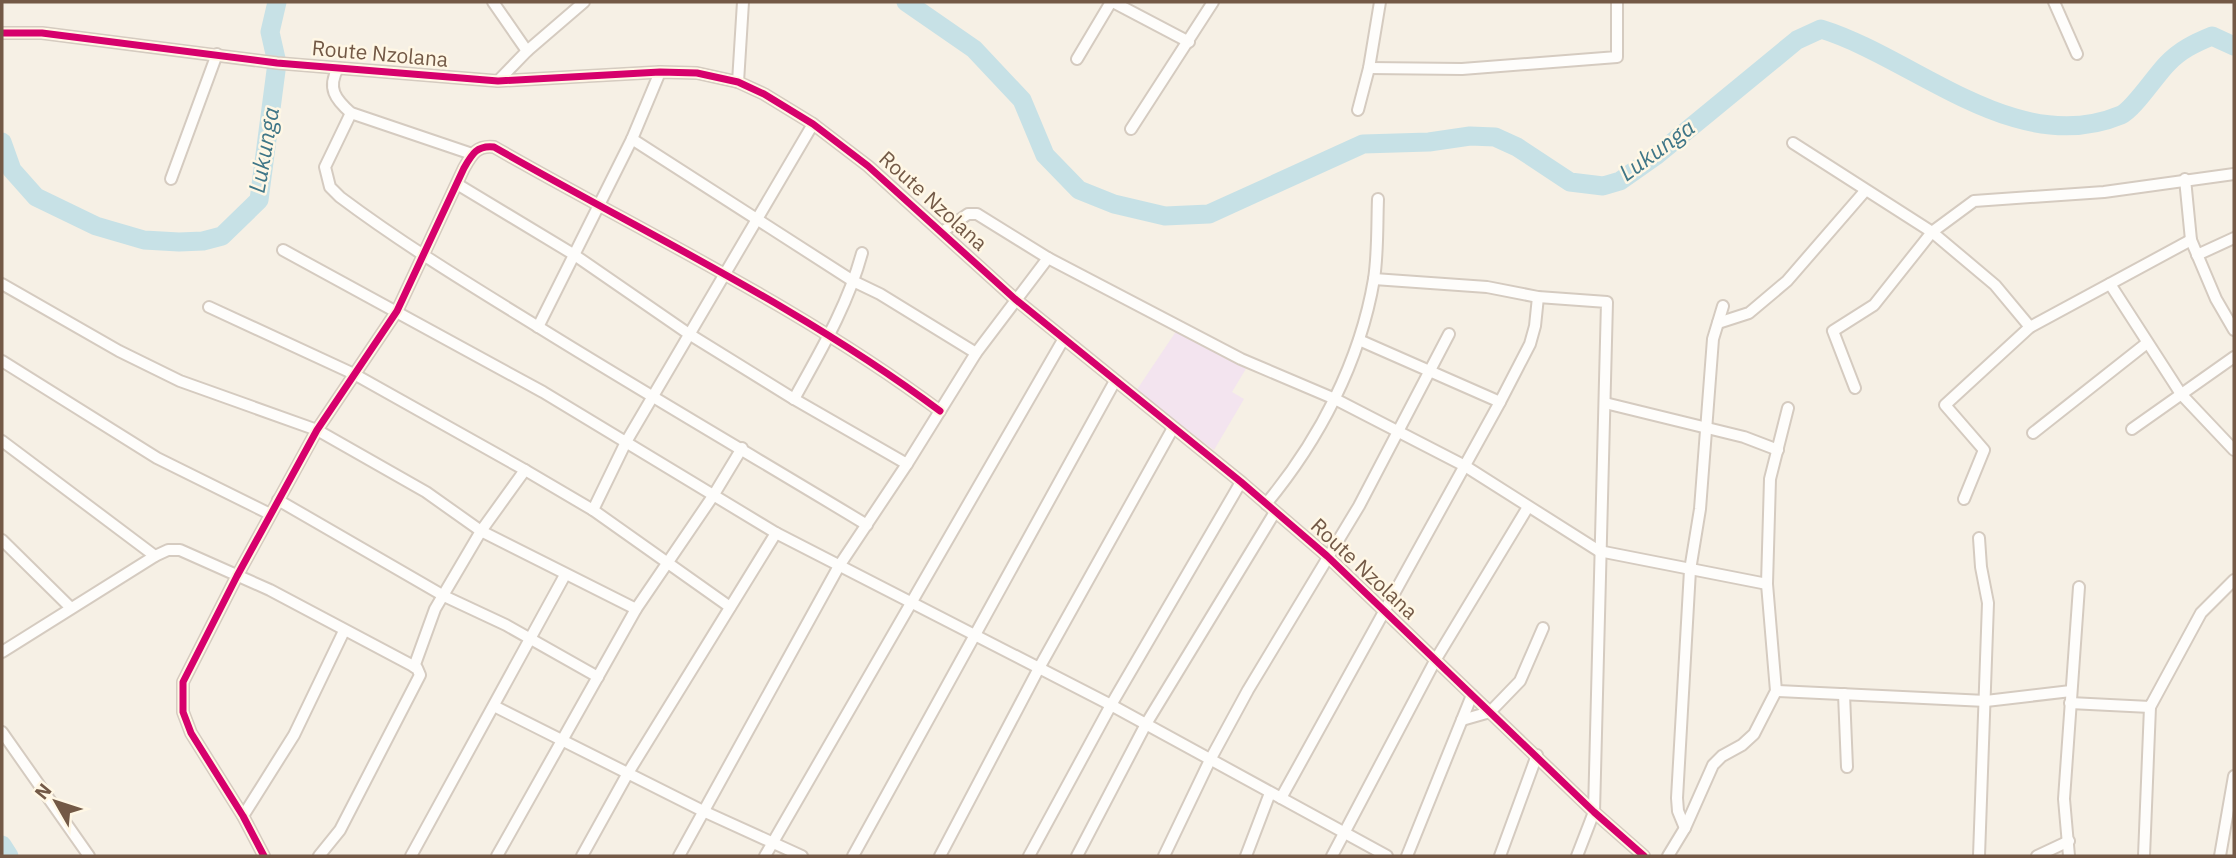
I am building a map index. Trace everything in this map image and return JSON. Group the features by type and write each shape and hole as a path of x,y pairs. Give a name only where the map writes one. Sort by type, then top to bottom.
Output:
{"street":[{"path":"493,2 527,51"},
{"path":"498,81 527,51 584,2"},
{"path":"738,82 743,2"},
{"path":"1077,59 1112,2 1189,42"},
{"path":"1131,129 1213,2"},
{"path":"1358,110 1381,2"},
{"path":"1369,68 1462,69 1617,57 1617,2"},
{"path":"2054,2 2077,54"},
{"name":"Route Nzolana","path":"2,33 42,33 252,60 498,81 660,72 698,73 738,82 789,107 868,166 1063,340 1241,482 1327,556 1594,812 1644,856"},
{"path":"171,179 218,54"},
{"path":"338,68 333,76 332,92 338,102 351,113 472,154"},
{"path":"538,327 632,139 660,72"},
{"path":"351,113 325,167 330,187 367,217 423,256 538,327 867,525"},
{"path":"593,510 626,442 813,124"},
{"path":"632,139 853,281 880,294 976,353"},
{"path":"1793,143 1865,191 1876,194 1932,233 1995,285 2030,327"},
{"path":"264,856 243,816 191,733 183,712 183,682 317,430 397,311 472,154 485,146 494,147 599,207 724,273 885,370 940,411"},
{"path":"1855,388 1833,331 1874,305 1932,233 1974,201 2104,192 2234,174"},
{"path":"2185,179 2191,240 2216,299 2234,330"},
{"path":"457,184 573,254 689,334 907,464"},
{"path":"1718,323 1749,313 1787,281 1865,191"},
{"path":"1266,504 1305,453 1335,399 1359,340 1374,279 1378,199"},
{"path":"942,232 968,214 976,214 1048,258 1241,359 1335,399 1465,466 1599,551 1767,584"},
{"path":"2197,255 2234,238"},
{"path":"1964,499 1984,450 1945,405 2030,327 2191,240"},
{"path":"283,250 543,391 776,533 1111,705 1387,856"},
{"path":"794,399 830,335 862,253"},
{"path":"679,856 839,566 976,353 1048,258"},
{"path":"1374,279 1487,287 1538,297 1607,302 1594,812 1577,856"},
{"path":"2,284 119,351 180,381 317,430 426,492 481,531 636,610"},
{"path":"2110,284 2182,394 2234,450"},
{"path":"1281,798 1530,344 1538,297"},
{"path":"1685,828 1678,811 1677,798 1690,570 1700,509 1713,339 1723,306"},
{"path":"209,307 354,374 526,470 593,510 730,607"},
{"path":"1164,856 1210,760 1248,690 1399,433 1449,334"},
{"path":"765,856 1063,340"},
{"path":"1359,340 1500,402"},
{"path":"2033,433 2147,343"},
{"path":"2132,429 2234,357"},
{"path":"2,361 157,458 270,514"},
{"path":"853,856 1115,381"},
{"path":"1605,403 1744,437 1778,450"},
{"path":"1668,856 1685,828 1713,765 1721,756 1742,745 1754,734 1776,691 1767,584 1770,479 1788,408"},
{"path":"940,856 1039,668 1173,428"},
{"path":"2,441 155,556"},
{"path":"497,856 636,610 742,448"},
{"path":"414,667 430,621 444,596 481,531 526,470"},
{"path":"1029,856 1111,705 1241,482"},
{"path":"278,500 444,596 529,638 598,677"},
{"path":"1332,856 1436,659 1528,507"},
{"path":"1077,856 1146,724 1275,512"},
{"path":"582,856 628,774 776,533"},
{"path":"1979,538 1988,603 1979,856"},
{"path":"2,540 71,608"},
{"path":"2,652 155,556 168,550 180,550 270,590 420,670 420,675 340,830 319,856"},
{"path":"411,856 565,575"},
{"path":"2144,856 2150,707 2201,613 2234,580"},
{"path":"2069,856 2064,799 2079,587"},
{"path":"1462,720 1490,712 1520,681 1543,628"},
{"path":"243,816 294,735 344,631"},
{"path":"1776,691 1986,701 2071,691"},
{"path":"1844,694 1847,767"},
{"path":"1407,856 1472,695"},
{"path":"2070,703 2150,707"},
{"path":"494,706 703,811 802,856"},
{"path":"2,732 89,856"},
{"path":"1500,856 1537,755"},
{"path":"2220,856 2234,776"},
{"path":"1246,856 1270,793"},
{"path":"2037,856 2069,841"}],"shaded area":[{"path":"1179,327 1247,367 1232,392 1244,399 1214,450 1136,391"}],"waterway":[{"name":"Lukunga","path":"2,142 12,170 36,197 96,226 144,240 203,241 222,236 259,200 277,63 270,32 277,2"},
{"name":"Lukunga","path":"906,2 974,49 1022,100 1045,155 1079,190 1114,204 1165,216 1209,214 1363,144 1429,142 1470,136 1495,137 1517,147 1570,182 1603,186 1620,181 1657,155 1797,40 1821,29 1857,43 1967,99 2005,115 2043,124 2082,125 2121,115 2132,106 2167,64 2188,47 2212,36 2234,46"},
{"path":"2,845 9,856"}],"cycle path":[{"path":"2,33 42,33 277,63 498,81 660,72 697,73 738,82 764,94 813,124 868,166 1015,299 1241,482 1327,556 1594,812 1644,856"},
{"path":"264,856 243,816 191,733 183,712 183,682 317,430 397,311 464,168 479,149 494,147 721,272 833,338 940,411"}]}
